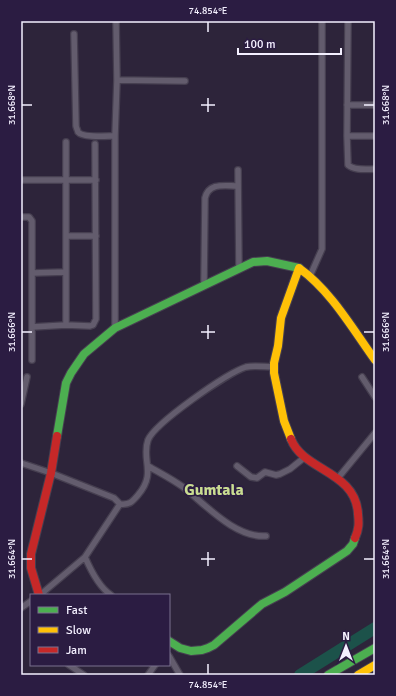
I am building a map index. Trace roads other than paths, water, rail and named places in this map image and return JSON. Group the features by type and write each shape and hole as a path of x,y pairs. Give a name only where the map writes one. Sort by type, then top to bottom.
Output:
{"main road":[{"path":"40,594 30,561 51,473 66,383 84,354 115,328 204,284 257,261 277,263 299,268 310,276 328,295 375,360"},
{"path":"170,642 190,651 197,652 206,650 214,645 262,604 285,592 348,551 353,544 359,528 358,507 354,495 338,478 305,457 293,445 288,434 281,408 273,367 278,346 281,318 299,268"},
{"path":"328,675 375,648"},
{"path":"358,675 375,665"}],"street":[{"path":"115,328 116,21"},
{"path":"310,276 322,249 322,21"},
{"path":"348,21 348,165 350,167 375,169"},
{"path":"74,34 76,126 78,132 88,135 115,136"},
{"path":"117,80 185,81"},
{"path":"347,105 375,105"},
{"path":"347,136 375,136"},
{"path":"66,142 66,325"},
{"path":"32,327 66,325 90,326 95,322 96,144"},
{"path":"238,170 239,269"},
{"path":"21,180 96,180"},
{"path":"204,284 206,193 212,187 238,186"},
{"path":"21,217 29,217 32,221 32,360"},
{"path":"66,236 96,236"},
{"path":"32,273 66,272"},
{"path":"21,463 51,473 114,498 120,504 129,504 133,502 142,491 145,484 148,466 148,440 157,427 228,375 250,367 273,367"},
{"path":"21,404 27,377"},
{"path":"362,377 375,396"},
{"path":"338,478 375,433"},
{"path":"237,466 251,477 256,478 266,472 276,475 280,474 290,469 305,457"},
{"path":"148,466 178,483 222,519 246,534 258,537 266,536"},
{"path":"41,594 85,557 120,504"},
{"path":"85,557 105,591 110,594"},
{"path":"21,608 30,602"},
{"path":"170,658 180,675"},
{"path":"70,666 84,675"},
{"path":"148,675 154,666"}],"waterway":[{"path":"300,675 375,628"}],"district":[{"name":"Gumtala","path":"214,490"}]}
